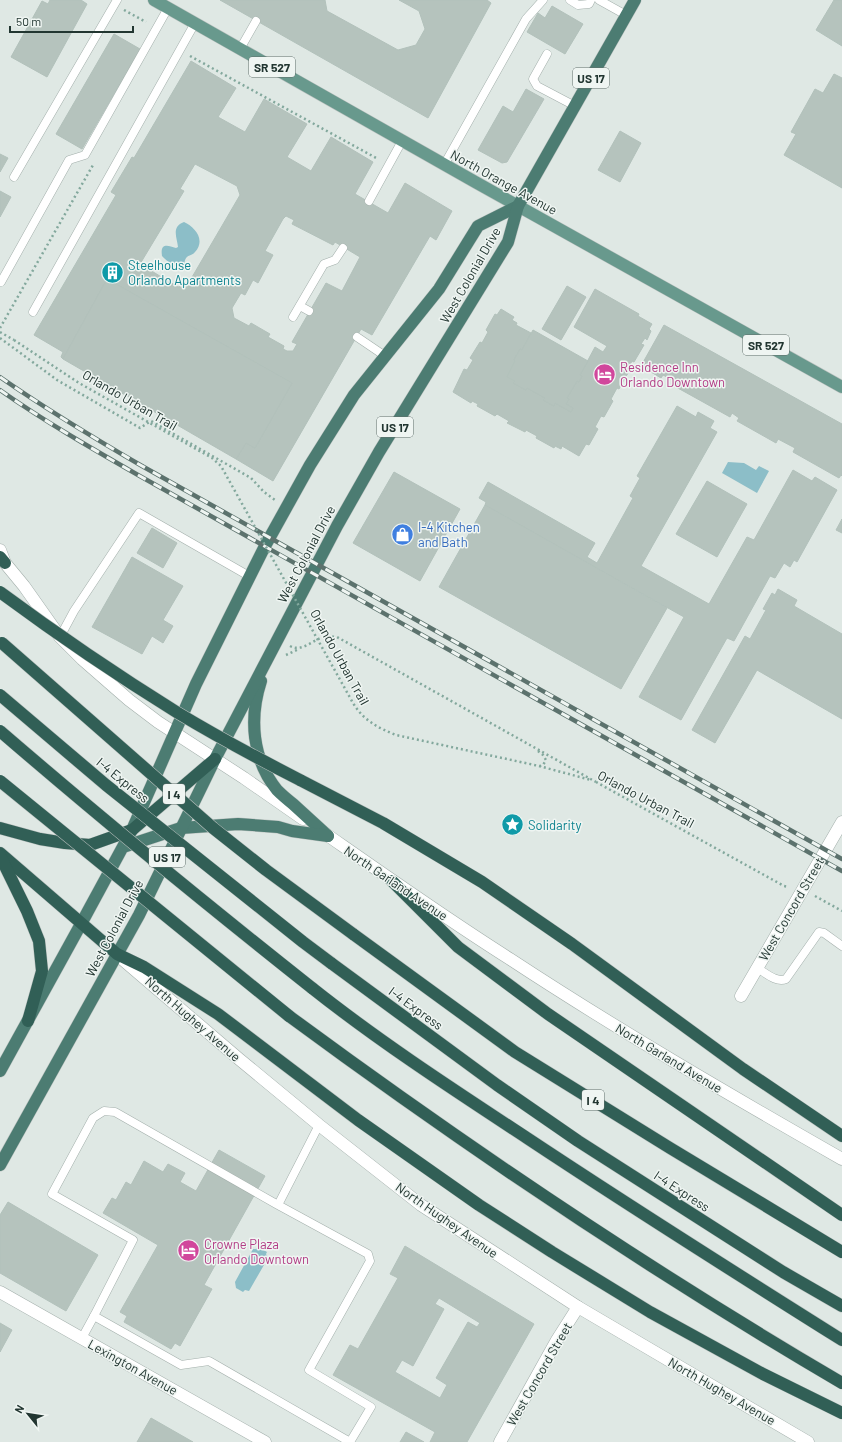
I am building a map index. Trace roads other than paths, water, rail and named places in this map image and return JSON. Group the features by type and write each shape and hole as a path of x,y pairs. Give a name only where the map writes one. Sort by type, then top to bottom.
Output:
{"highway":[{"name":"US 17","path":"518,206 635,0"},
{"name":"West Colonial Drive","path":"0,1071 132,830 196,684 249,576 289,501 323,444 354,395 439,289 478,226 485,224 518,206"},
{"name":"West Colonial Drive","path":"0,1165 139,915 215,759 271,650 366,474 508,242 518,206"},
{"path":"0,592 32,616 124,679 213,733 389,827 482,882 572,944 743,1069 842,1136"},
{"name":"I 4","path":"1,642 213,828 266,870 353,934 516,1052 670,1148 842,1252"},
{"path":"271,650 255,704 253,728 256,747 262,763 277,790 328,836"},
{"name":"I-4 Express","path":"0,695 106,785 303,942 497,1085 578,1141 783,1272 842,1306"},
{"path":"0,731 100,816 240,931 348,1016 471,1101 634,1208 842,1340"},
{"path":"0,828 65,844 90,845 132,830 215,759"},
{"path":"0,781 289,1016 416,1109 539,1193 641,1260 842,1383"},
{"path":"123,847 181,828 238,824 262,825 328,836"},
{"path":"0,855 117,954 144,967 218,1014 381,1136 510,1225 616,1291 678,1327 763,1374 842,1414"},
{"path":"0,855 27,911 39,941 42,971 28,1021"},
{"path":"392,881 458,947 548,1014 842,1215"}],"main road":[{"name":"North Orange Avenue","path":"154,0 444,165 842,387"}],"street":[{"name":"North Garland Avenue","path":"0,550 3,560 24,586 60,637 129,700 392,881 509,959 643,1044 842,1160"},
{"name":"West Concord Street","path":"741,996 842,822"},
{"name":"North Hughey Avenue","path":"117,954 239,1059 319,1125 421,1205 578,1306 808,1442"},
{"name":"Lexington Avenue","path":"0,1292 265,1442"},
{"name":"West Concord Street","path":"500,1442 557,1340 578,1306"}],"lane":[{"path":"444,165 526,19 543,0"},
{"path":"570,0 578,5 589,4 591,0"},
{"path":"599,0 626,15"},
{"path":"14,177 116,2"},
{"path":"1,282 70,160 85,155 168,8"},
{"path":"240,49 256,20"},
{"path":"33,312 195,23"},
{"path":"547,54 534,79 535,83 537,86 575,106"},
{"path":"369,201 402,141"},
{"path":"293,317 324,264 335,260 343,248"},
{"path":"300,306 310,311"},
{"path":"357,337 385,356"},
{"path":"60,637 74,611 139,513 249,576"},
{"path":"758,968 776,979 786,979 819,932 824,933 842,946"},
{"path":"82,1338 133,1240 52,1194 94,1118 104,1111 115,1112 280,1206 368,1254 370,1261 309,1370 371,1407 350,1442 209,1362 181,1365 94,1316"},
{"path":"280,1206 319,1125"}],"water":[{"path":"184,222 192,227 198,234 199,243 195,252 186,258 183,268 180,269 173,266 162,256 162,249 165,246 178,247 176,229"},
{"path":"728,462 744,463 756,470 759,466 769,471 757,493 722,473"},
{"path":"258,1247 267,1252 266,1254 268,1258 249,1291 245,1290 243,1292 236,1288 235,1282 253,1249"}],"railway":[{"path":"0,377 70,423 142,466 842,859"},
{"path":"0,390 85,444 138,475 842,871"}],"place":[{"name":"Steelhouse Orlando Apartments","path":"112,272"},
{"name":"Residence Inn Orlando Downtown","path":"604,374"},
{"name":"I-4 Kitchen and Bath","path":"403,534"},
{"name":"Solidarity","path":"513,825"},
{"name":"Crowne Plaza Orlando Downtown","path":"189,1251"}]}
